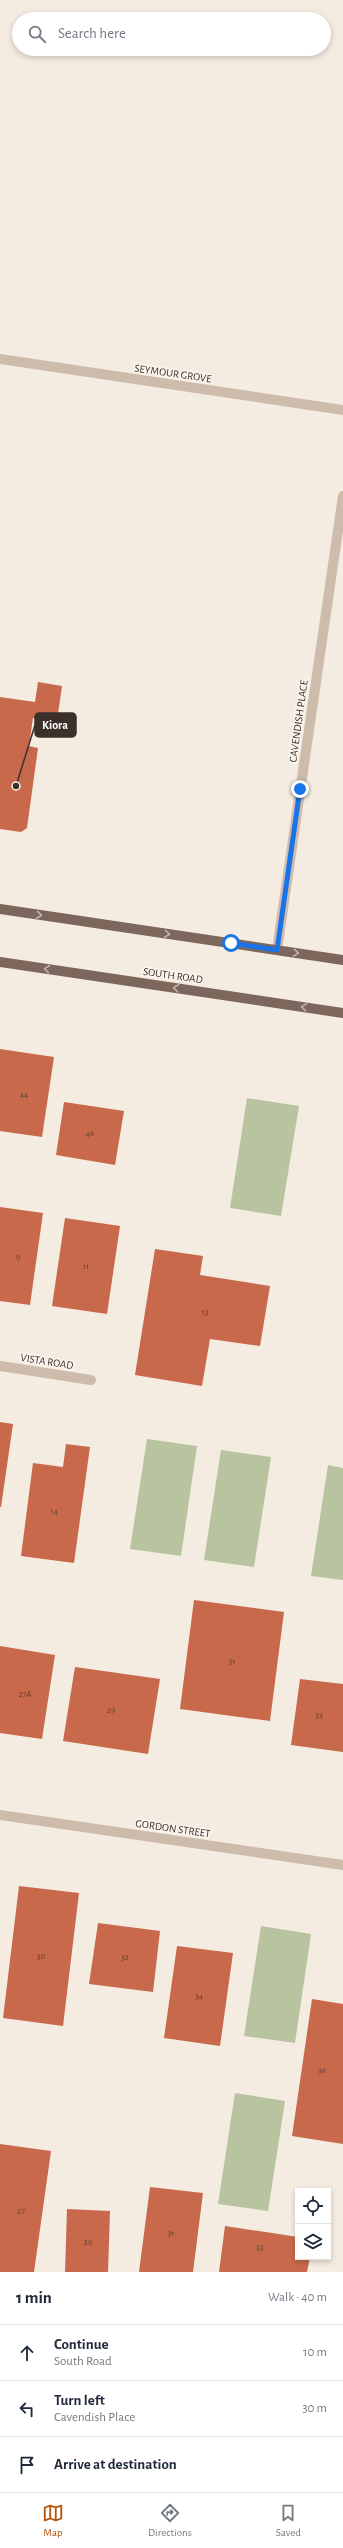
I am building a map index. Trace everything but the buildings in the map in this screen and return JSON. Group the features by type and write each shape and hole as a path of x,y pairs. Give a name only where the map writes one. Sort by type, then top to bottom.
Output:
{"main road":[{"path":"0,909 343,960"},
{"name":"SOUTH ROAD","path":"0,962 343,1013"}],"street":[{"name":"SEYMOUR GROVE","path":"0,359 343,410"},
{"name":"CAVENDISH PLACE","path":"277,950 343,496"},
{"name":"VISTA ROAD","path":"0,1366 91,1380"},
{"name":"GORDON STREET","path":"0,1815 343,1865"}],"green space":[{"path":"247,1098 299,1106 281,1216 230,1208"},
{"path":"147,1439 197,1446 181,1556 130,1549"},
{"path":"221,1450 271,1457 254,1567 204,1560"},
{"path":"328,1465 343,1468 343,1580 311,1576"},
{"path":"261,1926 311,1934 295,2043 244,2036"},
{"path":"235,2093 285,2101 268,2211 218,2204"}],"place":[{"name":"Kiora","path":"16,786"}],"route":[{"path":"231,943 277,950 300,789"}]}
